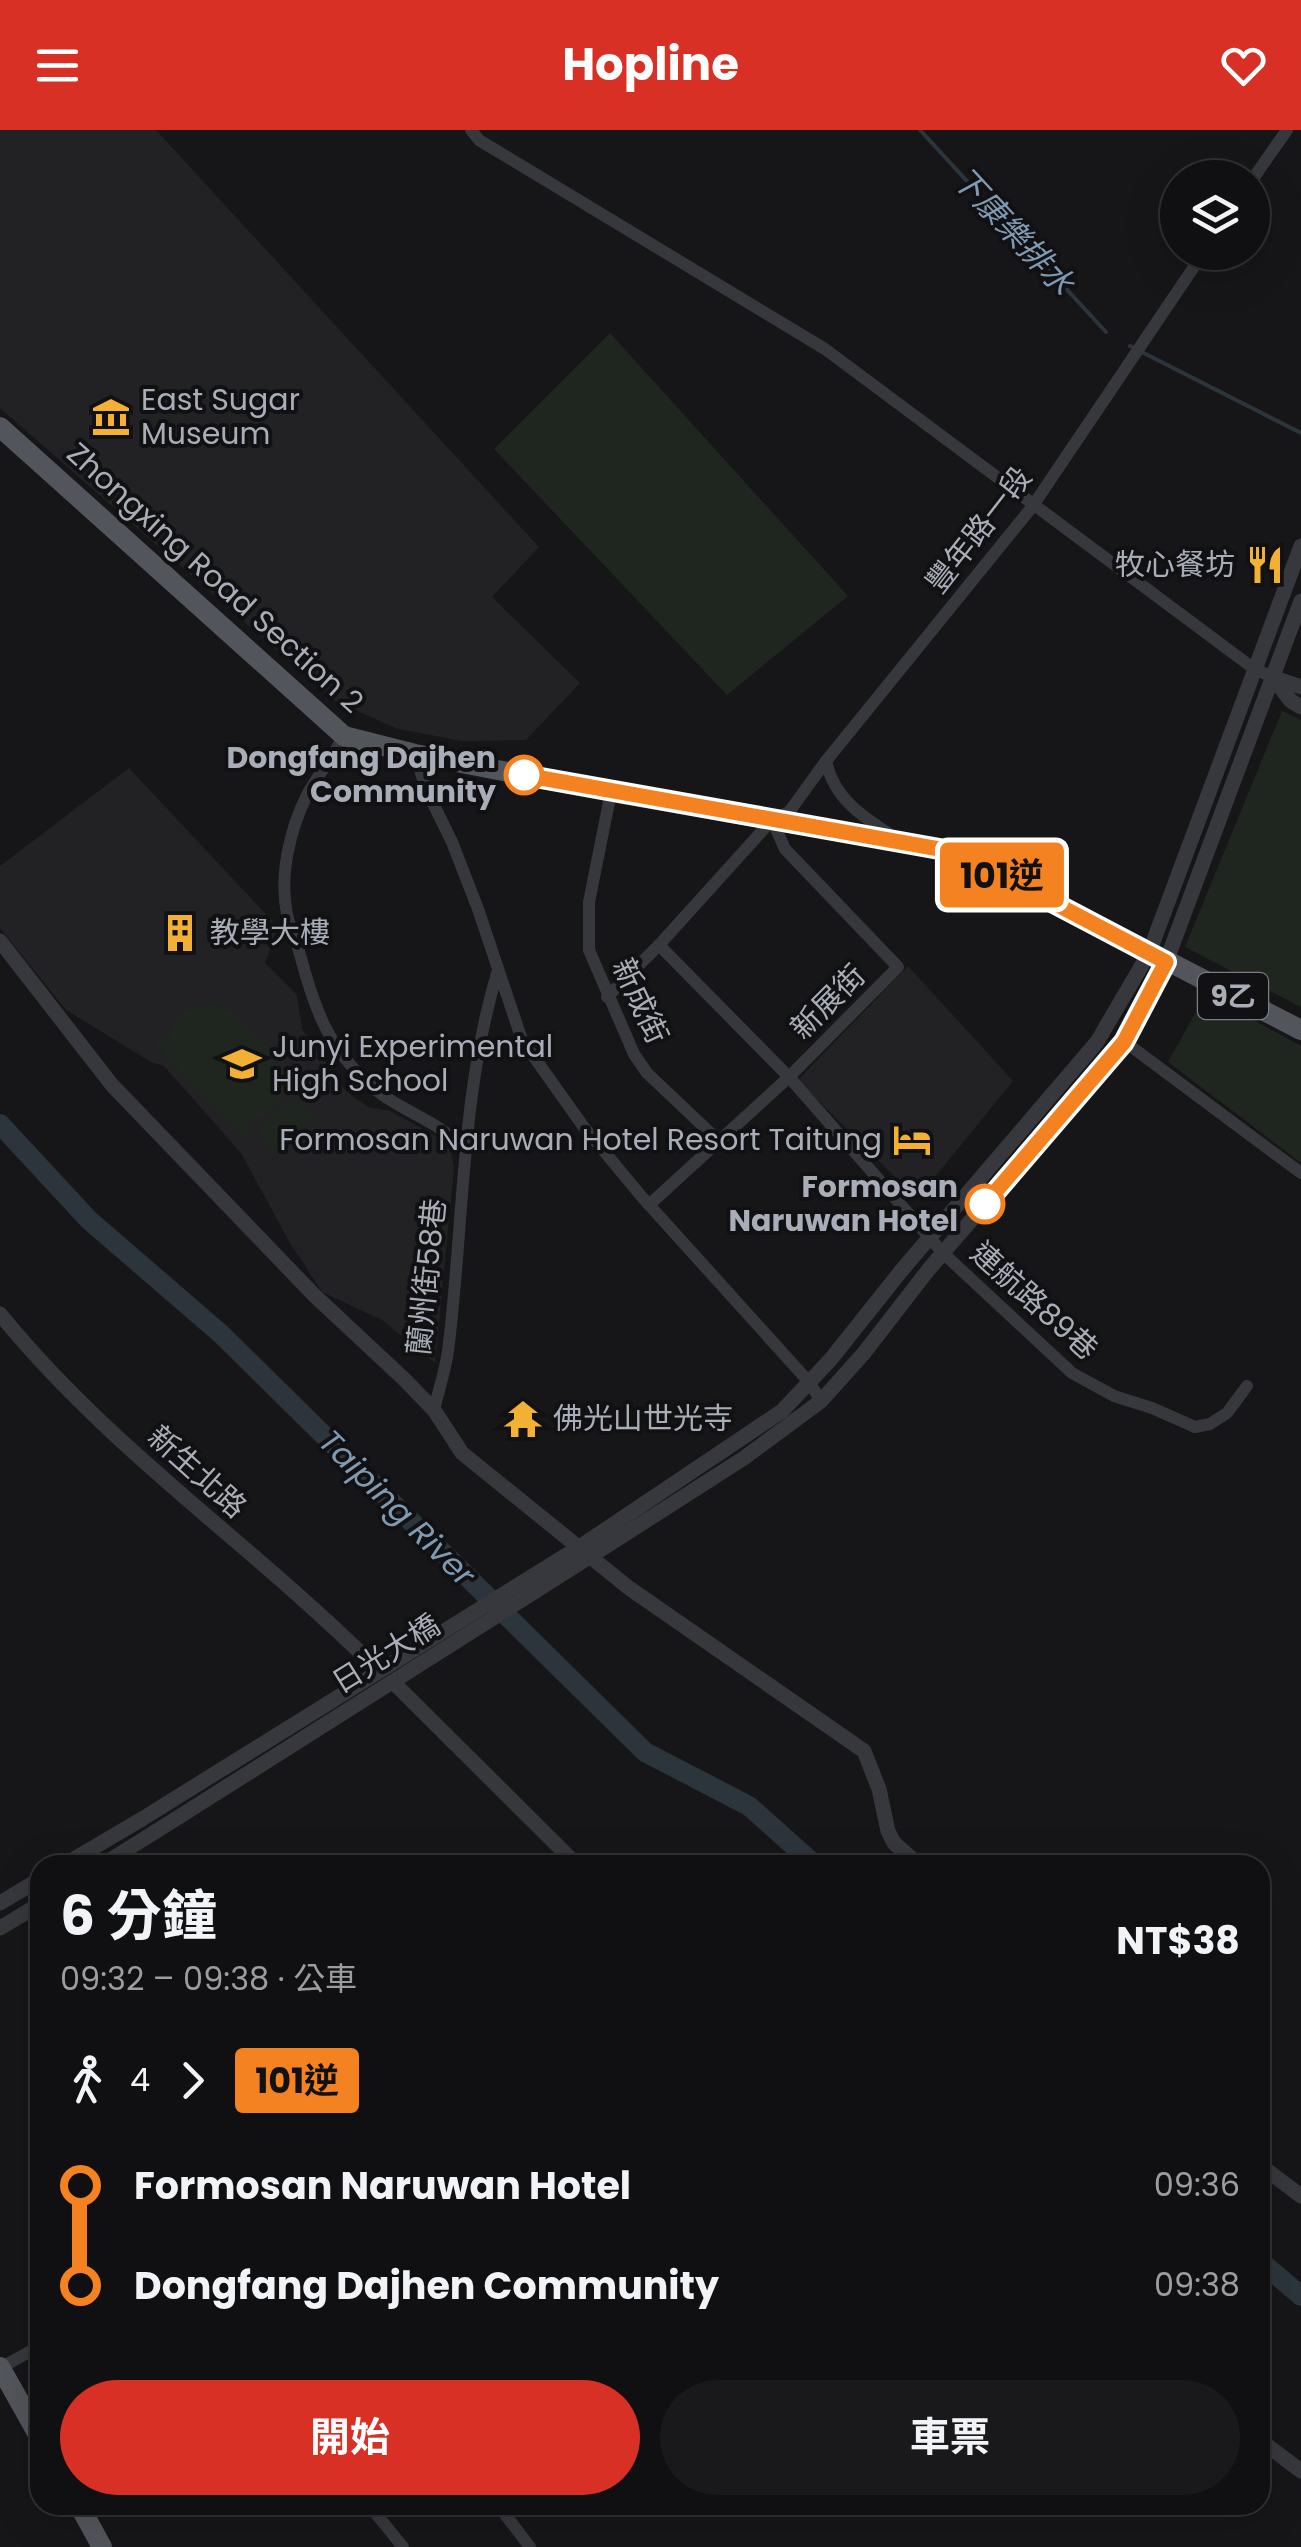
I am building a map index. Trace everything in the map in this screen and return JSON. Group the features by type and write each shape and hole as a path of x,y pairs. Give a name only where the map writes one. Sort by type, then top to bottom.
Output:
{"main road":[{"name":"Zhongxing Road Section 2","path":"0,427 344,736 415,754 611,792 945,850 1301,1030"},
{"path":"0,2367 30,2420"},
{"path":"82,2515 95,2544"}],"street":[{"path":"471,130 479,140 825,349 1253,668 1301,687"},
{"path":"1266,160 1287,130"},
{"name":"豐年路一段","path":"607,997 659,946 772,820 790,812 826,761 1032,506 1192,270"},
{"path":"788,1416 810,1382 1097,1042 1157,958 1253,668 1301,546"},
{"path":"788,1416 821,1400 864,1353 943,1253 1124,1042 1237,776 1301,601"},
{"path":"1272,677 1291,701 1301,707"},
{"path":"344,736 308,793 285,874 287,918 304,979 315,1010 352,1068 373,1088 446,1130 464,1148"},
{"path":"415,754 426,789 452,842 522,1040 583,1126 649,1205 810,1382 821,1400"},
{"path":"826,761 831,783 844,798 870,822 900,841"},
{"name":"新成街","path":"611,792 589,902 590,950 626,1039 647,1073 720,1142"},
{"name":"新展街","path":"649,1205 789,1077 898,968 785,849 772,820"},
{"path":"0,941 112,1085 315,1296 434,1410 462,1453 629,1588 864,1751 880,1789 888,1831 908,1855"},
{"name":"連航路89巷","path":"659,946 789,1077 943,1253 1072,1373 1114,1396 1195,1427 1210,1424 1227,1413 1247,1386"},
{"name":"蘭州街58巷","path":"434,1410 449,1346 464,1148 488,1002 498,970"},
{"path":"1124,1042 1301,1173"},
{"path":"1029,1121 1043,1135"},
{"name":"新生北路","path":"0,1314 154,1472 368,1660"},
{"name":"日光大橋","path":"81,1855 788,1416"},
{"name":"日光大橋","path":"118,1855 744,1458 788,1416"},
{"path":"396,1685 566,1855"},
{"path":"0,1903 30,1885"},
{"path":"0,1928 30,1910"},
{"path":"1270,2173 1301,2196"},
{"path":"0,2367 30,2351"},
{"path":"1270,2447 1301,2470"},
{"path":"377,2515 404,2547"},
{"path":"506,2515 530,2547"}],"shaded area":[{"path":"0,130 156,130 539,547 492,597 580,683 526,740 462,741 398,729 335,701 0,408"},
{"path":"610,333 848,596 727,695 494,449"},
{"path":"1282,711 1301,720 1301,1007 1185,947"},
{"name":"Junyi Experimental High School","path":"129,768 278,927 265,963 297,995 302,1029 346,1091 368,1107 390,1111 443,1140 451,1151 454,1168 435,1363 382,1320 322,1292 241,1153 164,1066 66,1010 0,928 0,866"},
{"name":"Formosan Naruwan Hotel Resort Taitung","path":"908,966 1013,1081 917,1199 798,1080"},
{"path":"1206,994 1301,1046 1301,1163 1168,1062"},
{"path":"213,1004 235,1015 257,1035 276,1059 286,1081 273,1110 245,1121 252,1130 242,1138 153,1041 162,1034 169,1041 174,1024 183,1013"},
{"path":"294,1097 314,1119 278,1152 258,1131"}],"waterway":[{"name":"下康樂排水","path":"920,130 1106,332"},
{"name":"下康樂排水","path":"1130,346 1301,433"},
{"name":"Taiping River","path":"0,1124 89,1220 221,1334 645,1752 749,1806 804,1855"},
{"name":"Taiping River","path":"1270,2270 1301,2296"}],"bus line":[{"name":"101逆","path":"524,775 945,850 999,874 1166,962 1124,1042 985,1204"}],"place":[{"name":"East Sugar Museum","path":"111,417"},
{"name":"牧心餐坊","path":"1265,565"},
{"name":"Dongfang Dajhen Community","path":"524,775"},
{"name":"教學大樓","path":"180,933"},
{"name":"Junyi Experimental High School","path":"242,1064"},
{"name":"Formosan Naruwan Hotel Resort Taitung","path":"912,1140"},
{"name":"Formosan Naruwan Hotel","path":"985,1204"},
{"name":"佛光山世光寺","path":"523,1419"}]}
